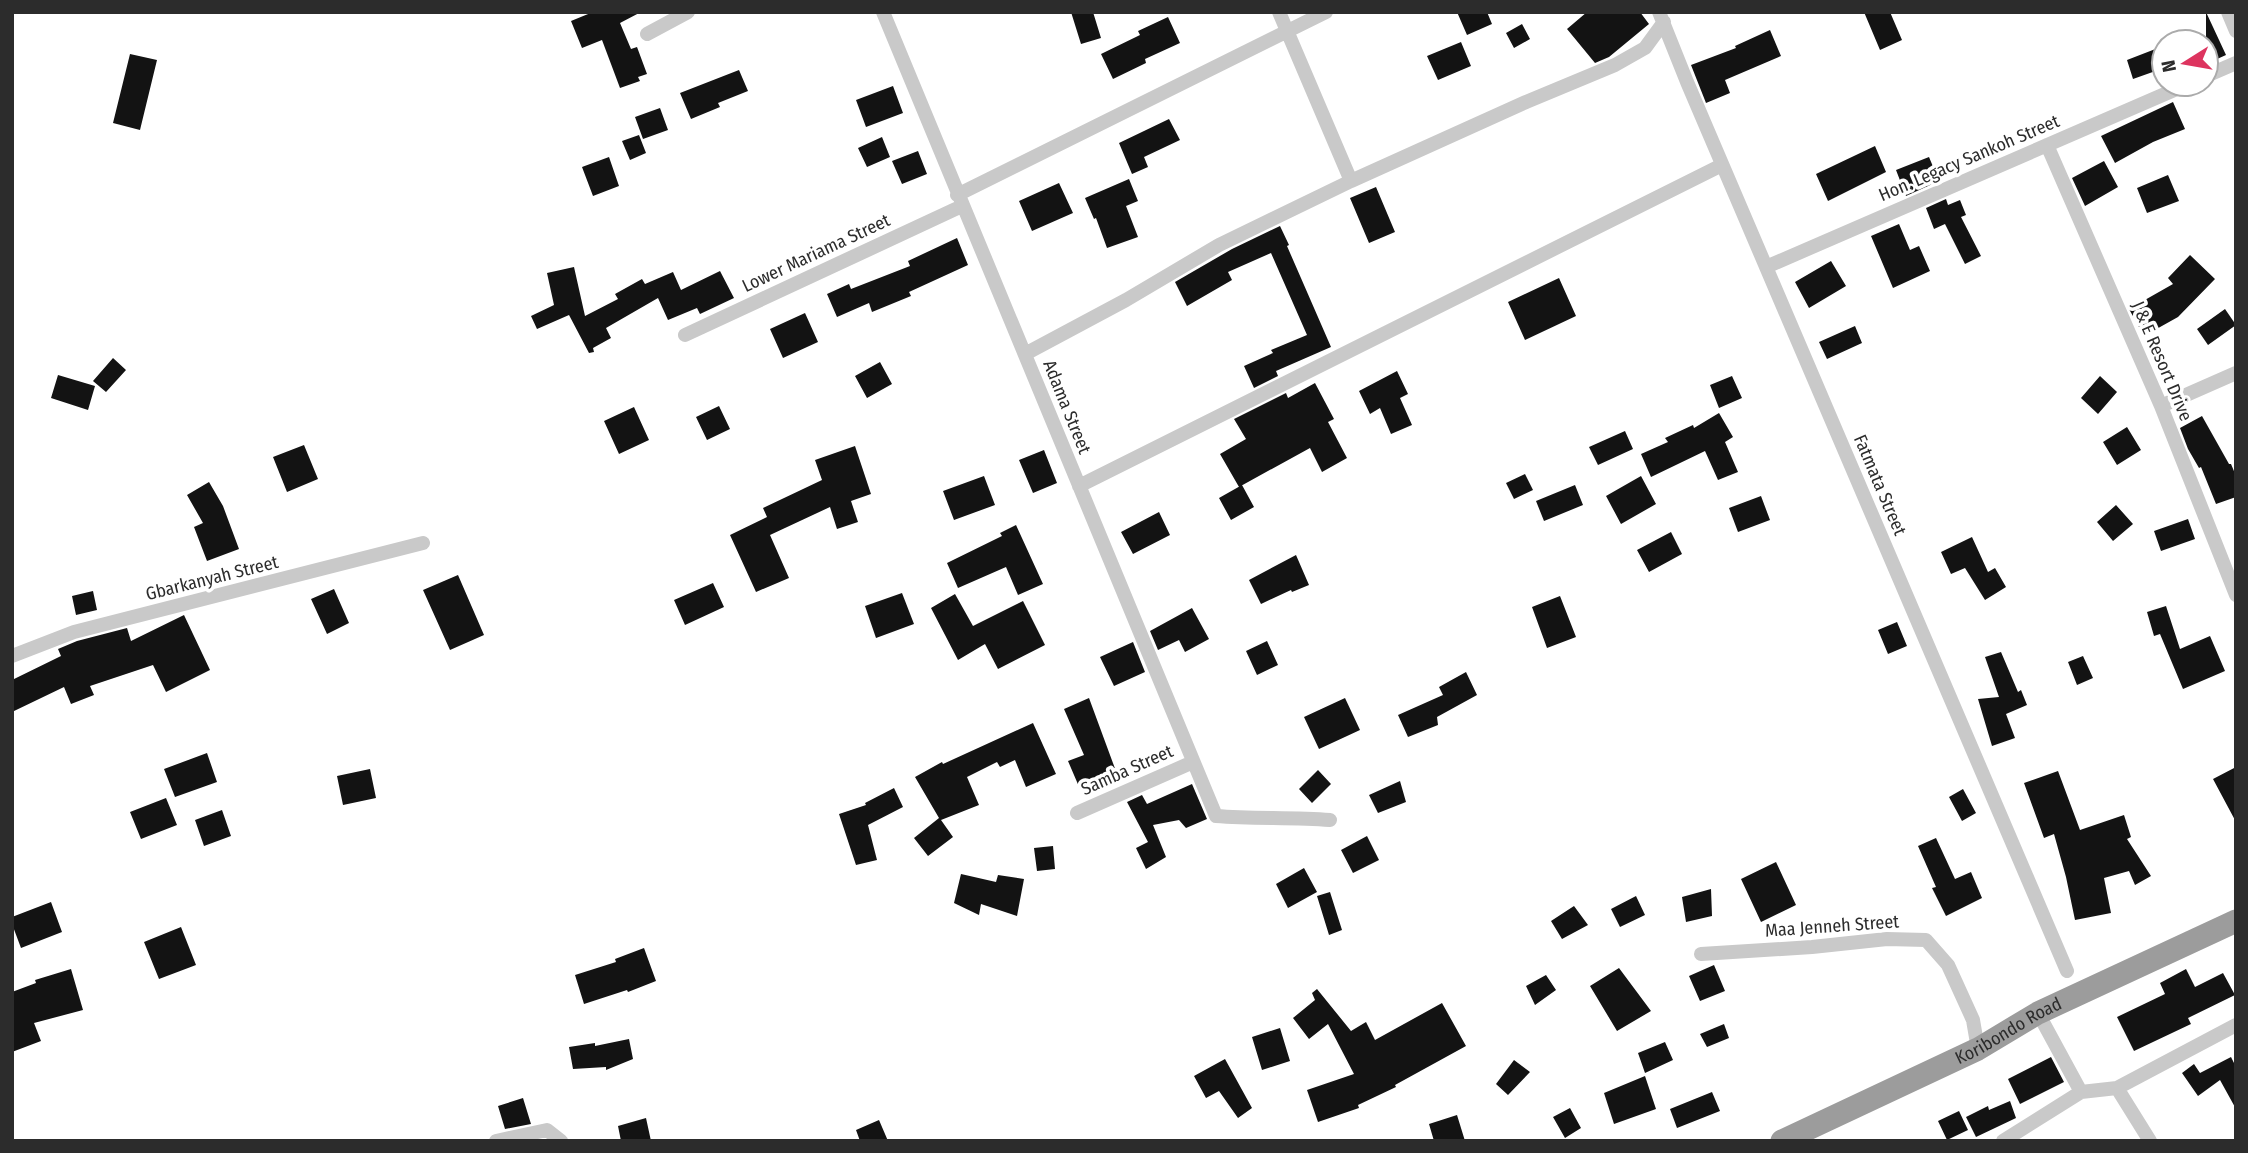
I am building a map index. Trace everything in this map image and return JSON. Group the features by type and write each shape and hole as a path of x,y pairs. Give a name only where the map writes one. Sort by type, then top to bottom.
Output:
{"highway":[{"name":"Koribondo Road","path":"1782,1141 1978,1049 2038,1013 2236,921"}],"street":[{"path":"647,34 688,12"},
{"name":"Adama Street","path":"883,12 1216,816 1331,820"},
{"path":"1279,12 1351,181"},
{"name":"Lower Mariama Street","path":"685,335 960,201 1325,12"},
{"path":"2228,12 2236,31"},
{"path":"1025,354 1126,300 1219,245 1351,181 1615,65 1645,48 1662,17"},
{"name":"Fatmata Street","path":"1662,17 1675,55 2067,971"},
{"name":"Hon. Legacy Sankoh Street","path":"1766,267 2156,98"},
{"name":"J & E Resort Drive","path":"2047,145 2161,406 2236,595"},
{"path":"1079,486 1722,165"},
{"path":"2161,406 2236,373"},
{"name":"Gbarkanyah Street","path":"12,656 74,632 423,543"},
{"name":"Samba Street","path":"1077,813 1193,762"},
{"name":"Maa Jenneh Street","path":"1701,954 1887,939 1926,940 1948,965 1973,1020 1978,1049"},
{"path":"2038,1013 2081,1093"},
{"path":"2003,1141 2081,1093 2117,1088 2236,1025"},
{"path":"2117,1088 2150,1141"},
{"path":"496,1141 547,1130 561,1141"}],"building":[{"path":"593,12 641,12 620,23 631,49 637,47 647,74 638,77 640,81 620,88 602,40 582,48 571,21"},
{"path":"1071,12 1093,12 1101,38 1081,44"},
{"path":"1457,12 1487,12 1492,24 1467,35"},
{"path":"1587,12 1640,12 1649,24 1609,57 1595,63 1567,29"},
{"path":"1864,12 1890,12 1902,40 1880,50"},
{"path":"2206,12 2213,28 2206,28"},
{"path":"1168,17 1180,43 1145,59 1146,63 1113,79 1101,54 1140,35 1138,31"},
{"path":"1522,24 1530,39 1514,48 1506,33"},
{"path":"1770,30 1781,56 1725,80 1730,93 1706,103 1691,65 1736,48 1735,46"},
{"path":"1461,42 1471,66 1438,80 1427,56"},
{"path":"2220,42 2226,55 2220,58"},
{"path":"2150,51 2150,73 2133,79 2127,60"},
{"path":"130,54 157,60 140,130 113,123"},
{"path":"739,70 748,91 718,103 720,107 691,119 680,93"},
{"path":"893,86 903,113 866,127 856,100"},
{"path":"2173,102 2185,129 2153,142 2115,163 2101,136"},
{"path":"660,108 668,130 643,139 635,117"},
{"path":"1169,119 1180,140 1144,157 1148,167 1132,174 1119,143"},
{"path":"639,135 646,153 630,160 622,141"},
{"path":"882,137 890,157 867,167 858,148"},
{"path":"1875,146 1886,172 1828,201 1816,174"},
{"path":"918,151 927,174 902,184 892,161"},
{"path":"609,157 619,186 593,196 582,167"},
{"path":"1929,157 1939,181 1906,196 1896,170"},
{"path":"2104,161 2118,187 2085,206 2072,178"},
{"path":"2168,175 2179,201 2147,213 2137,188"},
{"path":"1129,179 1138,201 1126,206 1138,237 1107,248 1085,198"},
{"path":"1059,183 1073,213 1032,231 1019,201"},
{"path":"1376,187 1395,232 1369,243 1350,198"},
{"path":"1946,199 1948,205 1960,200 1966,215 1961,217 1981,256 1965,264 1945,224 1934,229 1926,208"},
{"path":"1899,224 1910,250 1919,246 1930,271 1893,288 1871,236"},
{"path":"1280,226 1331,347 1276,371 1278,376 1254,388 1244,366 1273,353 1271,350 1307,335 1271,253 1228,272 1232,280 1187,306 1175,282 1232,249"},
{"path":"957,238 968,265 909,292 911,296 872,312 869,303 837,317 827,294 849,284 851,289 910,266 908,261"},
{"path":"2190,255 2215,279 2178,317 2144,336 2129,309 2173,284 2168,278"},
{"path":"1831,261 1846,286 1809,308 1795,282"},
{"path":"574,267 585,316 618,299 615,294 642,279 645,284 673,272 681,290 720,271 734,298 700,314 697,308 668,320 658,298 606,328 611,338 589,353 569,315 537,329 531,316 554,305 547,273"},
{"path":"1559,278 1576,316 1525,340 1508,302"},
{"path":"2225,309 2236,325 2208,345 2197,329"},
{"path":"805,313 818,342 783,358 770,329"},
{"path":"1855,326 1862,343 1827,359 1819,342"},
{"path":"113,358 126,370 106,392 93,381"},
{"path":"880,362 892,384 867,398 855,376"},
{"path":"1397,371 1408,394 1400,398 1412,425 1391,434 1380,408 1370,414 1359,391"},
{"path":"58,375 95,386 88,410 51,398"},
{"path":"1732,376 1742,398 1719,408 1710,385"},
{"path":"2100,376 2117,392 2098,414 2081,398"},
{"path":"1315,383 1334,419 1328,422 1347,458 1322,472 1310,448 1239,487 1220,454 1246,439 1234,419 1286,393 1288,398"},
{"path":"719,406 730,429 707,440 696,417"},
{"path":"634,407 649,440 619,454 604,421"},
{"path":"1719,413 1733,437 1725,442 1738,472 1718,480 1705,451 1651,477 1641,454 1668,442 1665,438 1693,425 1694,428"},
{"path":"2202,416 2236,476 2236,497 2216,504 2201,467 2199,468 2188,449 2180,428"},
{"path":"2127,427 2141,450 2117,465 2103,442"},
{"path":"1625,431 1633,449 1598,465 1589,447"},
{"path":"304,445 318,479 287,492 273,457"},
{"path":"855,446 871,494 851,501 858,522 837,529 830,507 770,535 789,578 756,592 730,535 767,517 763,508 822,480 815,460"},
{"path":"1044,450 1057,483 1033,493 1019,460"},
{"path":"1525,474 1533,490 1514,499 1506,483"},
{"path":"984,476 995,505 954,520 943,491"},
{"path":"1641,476 1656,504 1621,524 1606,496"},
{"path":"209,482 223,506 239,549 207,561 194,527 203,523 187,495"},
{"path":"1242,485 1254,507 1231,520 1219,498"},
{"path":"1575,485 1583,505 1544,521 1536,501"},
{"path":"1761,496 1770,520 1738,532 1729,508"},
{"path":"2116,505 2133,524 2113,541 2097,522"},
{"path":"1159,512 1170,535 1133,554 1121,532"},
{"path":"2188,519 2195,539 2161,551 2154,531"},
{"path":"1016,525 1043,584 1018,595 1006,567 958,588 947,563 1002,536 1000,533"},
{"path":"1671,532 1682,554 1649,572 1637,550"},
{"path":"1972,537 1988,572 1995,568 2006,587 1985,600 1965,568 1951,574 1941,552"},
{"path":"1296,555 1309,585 1261,604 1249,580"},
{"path":"458,575 484,635 450,650 423,590"},
{"path":"713,583 724,607 685,625 674,600"},
{"path":"334,589 349,623 327,634 311,599"},
{"path":"93,591 97,610 76,615 72,596"},
{"path":"902,593 914,624 876,638 865,606"},
{"path":"955,594 973,626 1023,601 1045,645 998,669 985,644 958,660 931,608"},
{"path":"1560,596 1576,637 1547,648 1532,607"},
{"path":"2166,606 2180,649 2210,636 2225,671 2183,689 2160,634 2154,636 2147,612"},
{"path":"1192,608 1209,639 1185,652 1179,640 1158,650 1150,631"},
{"path":"184,615 210,670 166,692 153,665 90,686 94,695 71,704 64,687 12,712 12,680 61,656 58,649 77,641 127,628 131,641"},
{"path":"1897,622 1907,646 1888,654 1878,630"},
{"path":"1267,641 1278,665 1257,675 1246,651"},
{"path":"1133,642 1145,672 1114,686 1100,657"},
{"path":"2001,652 2018,692 2021,690 2027,705 2006,714 2015,738 1992,746 1978,699 1999,697 1985,657"},
{"path":"2083,656 2093,678 2077,685 2068,662"},
{"path":"1466,672 1477,695 1437,717 1438,725 1408,737 1398,715 1443,695 1439,687"},
{"path":"1089,698 1117,774 1080,789 1068,761 1084,755 1064,709"},
{"path":"1345,698 1360,730 1319,749 1304,717"},
{"path":"1033,723 1056,774 1026,787 1015,760 1000,767 997,762 967,777 979,805 941,820 953,837 928,856 914,838 939,818 915,777 942,762 943,764"},
{"path":"207,753 217,782 175,797 164,769"},
{"path":"2236,767 2236,822 2213,779"},
{"path":"370,769 376,798 343,805 337,776"},
{"path":"1318,770 1331,784 1312,803 1299,789"},
{"path":"2058,771 2080,830 2124,815 2131,837 2127,839 2151,876 2135,885 2129,871 2104,878 2111,913 2075,920 2054,834 2044,838 2024,783"},
{"path":"1400,781 1406,802 1378,813 1369,795"},
{"path":"1192,784 1207,819 1186,828 1179,820 1153,825 1166,857 1146,869 1136,848 1148,842 1127,802 1142,795 1147,804"},
{"path":"894,788 903,807 868,825 877,860 856,865 839,814 866,805 865,803"},
{"path":"1963,789 1976,813 1962,821 1949,797"},
{"path":"166,798 177,825 141,839 130,812"},
{"path":"222,810 231,836 204,846 195,820"},
{"path":"1367,836 1379,860 1353,873 1341,850"},
{"path":"1936,838 1955,879 1971,872 1982,898 1946,916 1932,888 1936,887 1918,846"},
{"path":"1053,846 1055,869 1037,871 1034,848"},
{"path":"1776,862 1796,905 1761,922 1741,879"},
{"path":"1304,868 1317,892 1288,908 1276,884"},
{"path":"961,874 996,882 998,875 1024,879 1017,916 981,904 979,915 954,903"},
{"path":"1711,889 1712,916 1686,922 1682,897"},
{"path":"1330,892 1342,930 1329,935 1317,896"},
{"path":"1636,896 1645,915 1620,927 1611,909"},
{"path":"51,902 62,932 21,948 12,917"},
{"path":"1574,906 1588,925 1562,939 1551,921"},
{"path":"181,927 196,965 159,979 144,942"},
{"path":"644,948 656,981 584,1004 575,975 616,962 615,959"},
{"path":"1714,965 1725,991 1700,1001 1689,976"},
{"path":"1619,968 1651,1011 1617,1031 1590,986"},
{"path":"71,969 83,1010 34,1023 41,1041 12,1052 12,992 36,983 35,980"},
{"path":"2186,969 2195,987 2223,973 2235,995 2188,1018 2191,1024 2134,1051 2117,1017 2165,994 2160,983"},
{"path":"1546,975 1556,990 1535,1005 1526,986"},
{"path":"1317,989 1351,1031 1366,1022 1375,1040 1442,1003 1466,1046 1395,1085 1396,1087 1358,1105 1359,1108 1318,1122 1307,1090 1354,1074 1328,1024 1309,1039 1293,1018 1315,1000 1312,993"},
{"path":"1724,1024 1729,1038 1707,1047 1700,1034"},
{"path":"1280,1028 1290,1061 1262,1070 1252,1037"},
{"path":"629,1039 633,1059 606,1070 606,1067 573,1069 569,1047 595,1043 595,1046"},
{"path":"1665,1042 1673,1060 1645,1073 1638,1053"},
{"path":"2051,1057 2064,1082 2020,1104 2008,1079"},
{"path":"2231,1057 2236,1067 2236,1109 2220,1080 2198,1096 2182,1073 2194,1064 2200,1073"},
{"path":"1225,1059 1252,1108 1238,1118 1219,1091 1206,1098 1194,1076"},
{"path":"1514,1060 1530,1072 1508,1095 1496,1084"},
{"path":"1645,1076 1656,1109 1614,1124 1604,1093"},
{"path":"1712,1092 1720,1111 1677,1128 1670,1109"},
{"path":"523,1098 531,1124 505,1129 498,1106"},
{"path":"2010,1101 2016,1118 1976,1137 1966,1117 1988,1106 1989,1110"},
{"path":"1570,1108 1581,1128 1565,1138 1553,1117"},
{"path":"1959,1111 1968,1130 1947,1140 1938,1121"},
{"path":"1457,1115 1465,1141 1434,1141 1429,1124"},
{"path":"646,1118 651,1141 621,1141 618,1126"},
{"path":"879,1120 888,1141 860,1141 856,1130"}]}
